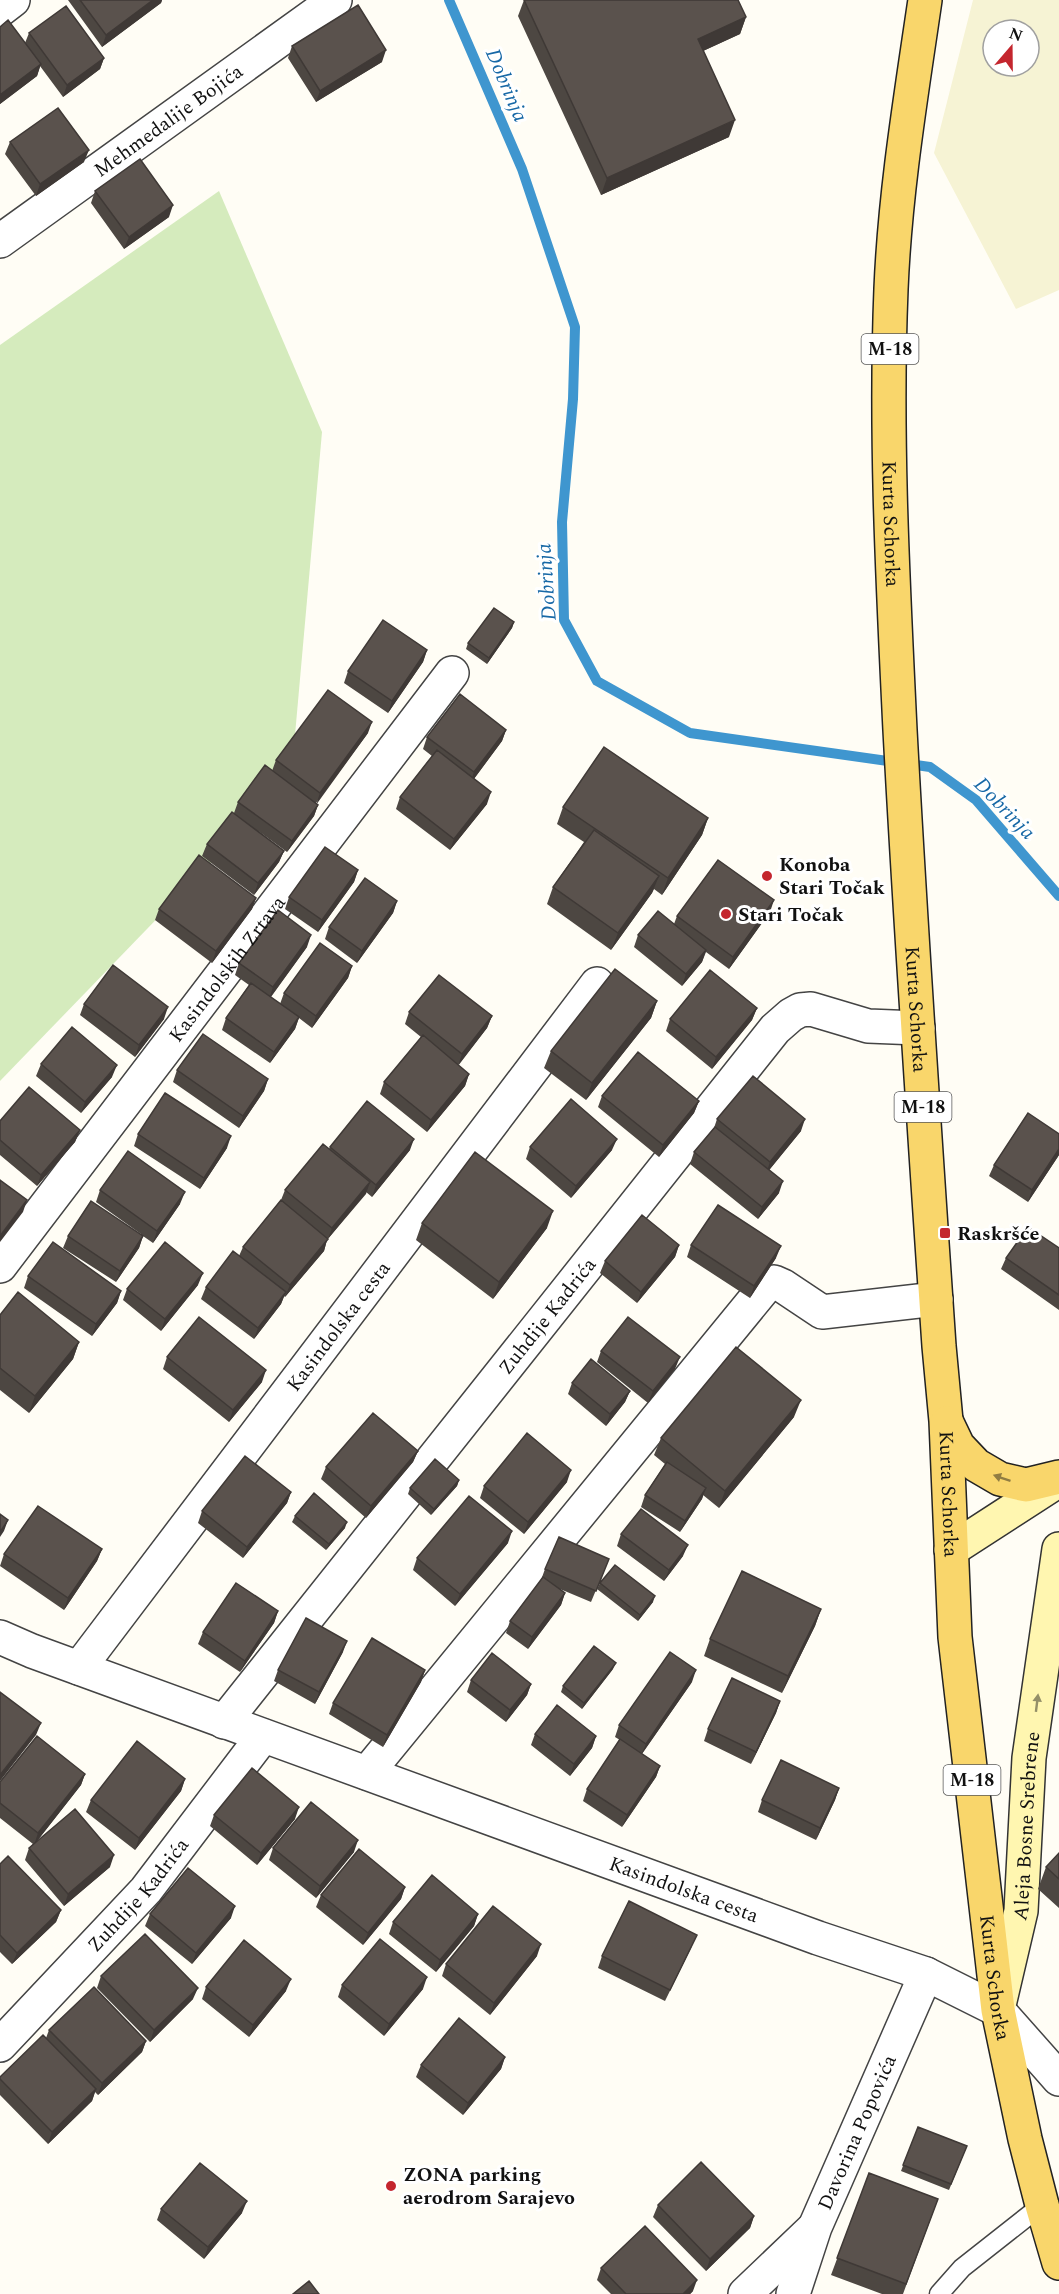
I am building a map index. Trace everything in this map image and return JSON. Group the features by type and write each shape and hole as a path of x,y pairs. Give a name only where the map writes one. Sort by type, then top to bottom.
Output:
{"main road":[{"name":"Kurta Schorka","path":"925,0 902,152 891,288 889,407 897,667 904,792 946,1422 955,1637 998,2010 1041,2205 1059,2263"},
{"path":"946,1422 958,1446 976,1465 1000,1479 1026,1485 1059,1478"}],"street":[{"path":"0,10 13,0"},
{"name":"Mehmedalije Bojića","path":"0,241 335,0"},
{"name":"Kasindolskih Zrtava","path":"0,1266 452,673"},
{"name":"Kasindolska cesta","path":"79,1668 597,984"},
{"name":"Zuhdije Kadrića","path":"224,1722 775,1029 791,1015 800,1010 811,1009 868,1026 918,1028"},
{"path":"367,1773 765,1287 774,1282 822,1312 936,1299"},
{"path":"951,1550 1059,1478"},
{"name":"Aleja Bosne Srebrene","path":"998,2010 1021,1911 1029,1758 1043,1651 1057,1582 1059,1549"},
{"name":"Kasindolska cesta","path":"0,1637 224,1722 818,1938 926,1974 998,2010"},
{"name":"Zuhdije Kadrića","path":"0,2045 146,1890 263,1736"},
{"name":"Davorina Popovića","path":"798,2291 815,2226 926,1974"},
{"path":"998,2010 1059,2079"},
{"path":"745,2294 815,2226"}],"lane":[{"path":"939,2294 962,2268 1041,2205"}],"shaded area":[{"path":"973,0 1059,0 1059,290 1016,309 934,153"}],"green space":[{"path":"219,191 322,432 291,780 0,1081 0,345"}],"building":[{"path":"80,0 153,0 106,35"},
{"path":"524,0 738,0 746,17 698,39 735,120 607,178"},
{"path":"358,5 386,50 320,91 292,46"},
{"path":"66,6 104,58 67,85 29,33"},
{"path":"8,20 41,64 0,95 0,27"},
{"path":"58,108 89,150 40,184 10,142"},
{"path":"140,159 173,205 129,237 95,191"},
{"path":"494,608 514,622 489,658 468,643"},
{"path":"383,620 427,650 392,701 348,671"},
{"path":"328,690 372,722 320,793 276,760"},
{"path":"460,694 506,730 474,772 427,737"},
{"path":"604,747 708,818 668,878 563,807"},
{"path":"437,750 491,792 454,839 400,797"},
{"path":"265,765 318,805 292,841 238,802"},
{"path":"232,812 284,851 258,883 207,844"},
{"path":"594,830 659,876 618,933 553,887"},
{"path":"325,847 358,870 322,920 289,897"},
{"path":"199,855 256,898 216,951 159,909"},
{"path":"718,860 774,900 733,957 677,916"},
{"path":"365,878 397,901 362,951 329,927"},
{"path":"278,910 311,935 273,987 239,963"},
{"path":"658,911 706,950 686,974 638,935"},
{"path":"320,943 352,966 316,1016 284,993"},
{"path":"113,965 168,1007 139,1045 84,1004"},
{"path":"615,969 657,1001 592,1083 551,1051"},
{"path":"710,970 757,1008 716,1057 670,1019"},
{"path":"439,975 492,1016 462,1054 409,1012"},
{"path":"251,983 299,1017 274,1052 226,1018"},
{"path":"72,1027 117,1065 85,1102 41,1064"},
{"path":"203,1034 268,1079 243,1116 177,1070"},
{"path":"423,1035 469,1074 431,1120 384,1082"},
{"path":"638,1052 699,1101 663,1145 602,1096"},
{"path":"753,1076 805,1119 770,1162 717,1119"},
{"path":"29,1087 80,1130 41,1175 0,1140 0,1121"},
{"path":"165,1093 231,1136 204,1178 138,1134"},
{"path":"571,1099 617,1139 576,1186 530,1147"},
{"path":"367,1101 414,1139 376,1185 330,1147"},
{"path":"1028,1113 1059,1134 1059,1149 1032,1190 994,1165"},
{"path":"715,1127 783,1181 762,1207 694,1152"},
{"path":"323,1144 370,1182 332,1228 285,1190"},
{"path":"128,1151 185,1192 157,1231 100,1190"},
{"path":"475,1152 553,1211 499,1282 422,1223"},
{"path":"0,1180 27,1200 0,1236"},
{"path":"281,1200 328,1239 290,1285 243,1247"},
{"path":"91,1201 143,1236 120,1271 68,1236"},
{"path":"718,1205 781,1246 754,1286 691,1245"},
{"path":"642,1215 679,1245 641,1292 605,1261"},
{"path":"1028,1227 1059,1248 1059,1295 1006,1258"},
{"path":"53,1242 121,1291 96,1324 28,1276"},
{"path":"165,1242 203,1273 165,1319 127,1289"},
{"path":"233,1251 286,1292 258,1328 206,1287"},
{"path":"18,1292 79,1342 35,1396 0,1368 0,1315"},
{"path":"199,1317 266,1370 233,1410 167,1357"},
{"path":"628,1317 680,1357 653,1391 601,1351"},
{"path":"736,1347 801,1400 725,1491 661,1438"},
{"path":"591,1359 630,1391 610,1414 572,1383"},
{"path":"373,1413 418,1451 371,1506 326,1467"},
{"path":"527,1433 571,1470 528,1522 484,1486"},
{"path":"245,1456 291,1492 247,1547 202,1511"},
{"path":"435,1459 459,1480 434,1509 410,1488"},
{"path":"667,1462 706,1488 685,1521 645,1495"},
{"path":"314,1493 347,1522 329,1544 295,1516"},
{"path":"469,1496 512,1531 460,1594 417,1558"},
{"path":"38,1506 102,1549 68,1598 4,1554"},
{"path":"641,1509 688,1545 669,1570 621,1534"},
{"path":"0,1514 8,1520 0,1532"},
{"path":"559,1537 609,1559 596,1591 545,1569"},
{"path":"615,1565 655,1596 640,1615 600,1583"},
{"path":"742,1571 821,1609 788,1676 710,1639"},
{"path":"543,1577 565,1593 532,1637 510,1621"},
{"path":"236,1583 278,1611 245,1661 203,1632"},
{"path":"306,1618 347,1641 319,1692 278,1670"},
{"path":"372,1638 425,1670 387,1735 333,1703"},
{"path":"594,1646 616,1663 584,1703 563,1686"},
{"path":"670,1652 696,1670 646,1744 619,1725"},
{"path":"492,1653 531,1684 510,1710 471,1680"},
{"path":"732,1678 780,1701 756,1752 708,1729"},
{"path":"0,1692 41,1723 0,1775"},
{"path":"557,1705 596,1736 574,1764 535,1734"},
{"path":"37,1736 85,1774 38,1833 0,1803 0,1782"},
{"path":"620,1739 660,1766 627,1815 587,1789"},
{"path":"137,1741 185,1779 139,1838 91,1800"},
{"path":"781,1760 839,1788 820,1828 762,1800"},
{"path":"252,1768 299,1807 261,1853 214,1815"},
{"path":"311,1802 358,1840 320,1886 273,1848"},
{"path":"75,1809 114,1855 68,1894 29,1848"},
{"path":"359,1849 405,1887 368,1933 321,1895"},
{"path":"1059,1853 1059,1879 1046,1867"},
{"path":"8,1856 61,1910 17,1953 0,1935 0,1864"},
{"path":"188,1868 235,1906 196,1953 150,1914"},
{"path":"432,1875 478,1914 440,1960 393,1922"},
{"path":"629,1901 697,1935 670,1990 602,1956"},
{"path":"493,1906 541,1944 494,2003 446,1964"},
{"path":"145,1934 198,1988 154,2030 101,1976"},
{"path":"380,1939 427,1977 389,2024 342,1985"},
{"path":"244,1940 291,1979 253,2025 206,1987"},
{"path":"94,1987 146,2041 102,2083 49,2030"},
{"path":"459,2018 505,2057 468,2103 421,2065"},
{"path":"43,2035 96,2089 52,2132 0,2079"},
{"path":"918,2127 967,2146 951,2184 903,2165"},
{"path":"701,2162 754,2216 710,2259 658,2205"},
{"path":"200,2163 247,2201 208,2247 161,2209"},
{"path":"869,2173 938,2199 906,2284 837,2258"},
{"path":"645,2226 697,2280 683,2294 626,2294 601,2268"},
{"path":"309,2281 319,2294 293,2294"}],"waterway":[{"name":"Dobrinja","path":"449,0 522,169 575,327 573,399 562,522 564,620 597,681 690,733 930,767 976,800 1059,896"}],"place":[{"name":"Konoba Stari Točak","path":"767,876"},
{"name":"Stari Točak","path":"726,914"},
{"name":"Raskršće","path":"945,1233"},
{"name":"ZONA parking aerodrom Sarajevo","path":"391,2186"}]}
